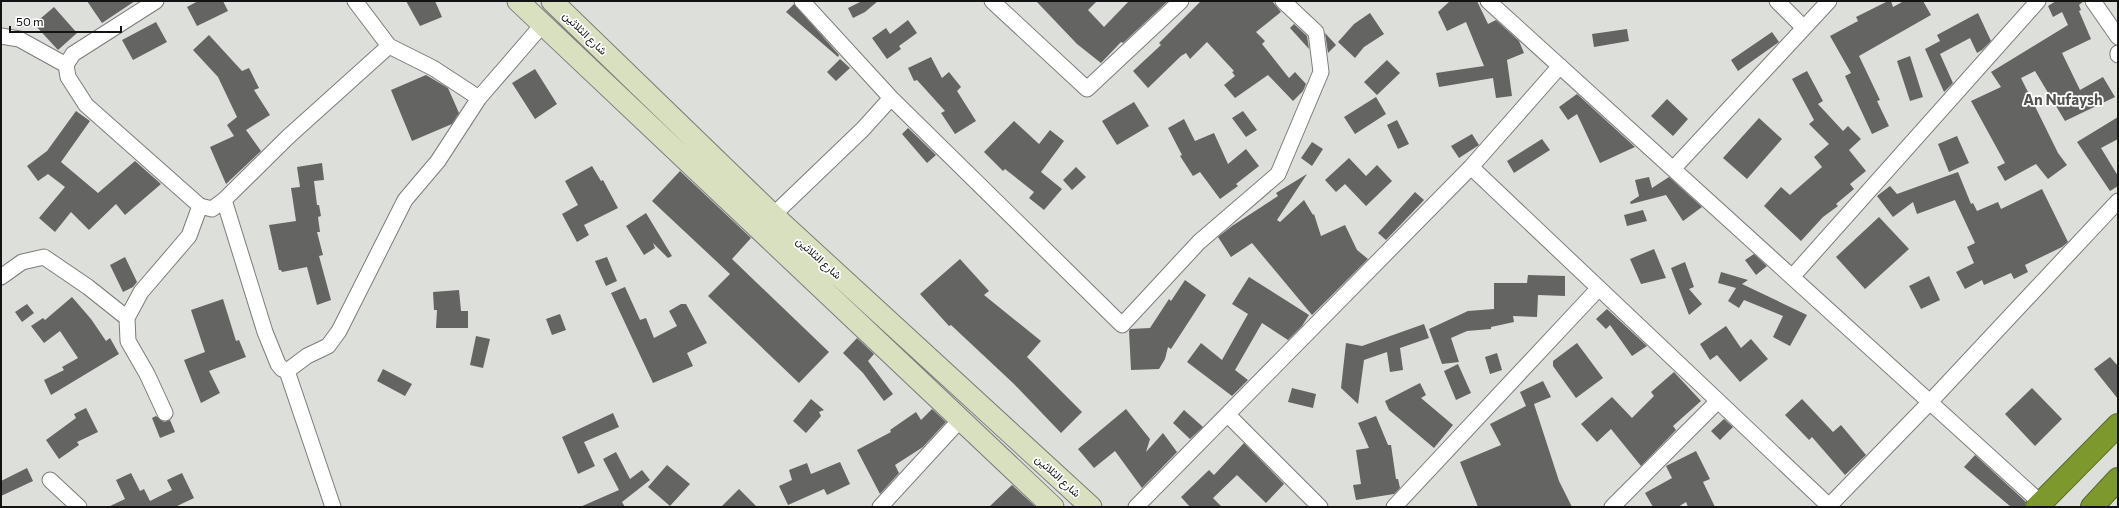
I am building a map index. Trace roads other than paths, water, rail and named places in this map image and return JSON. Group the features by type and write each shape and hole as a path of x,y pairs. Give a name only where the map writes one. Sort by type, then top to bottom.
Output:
{"highway":[{"path":"2039,505 2118,425"},
{"path":"2092,507 2118,479"}],"street":[{"path":"156,1 73,54 66,65 68,77 86,105 200,206 212,209 224,200 289,136 388,46"},
{"path":"355,1 388,46 433,68 479,98"},
{"name":"شارع الثلاثين","path":"518,1 766,222 1091,507"},
{"name":"شارع الثلاثين","path":"552,1 960,420 1053,507"},
{"path":"802,1 891,98 1122,325 1199,242 1278,174 1321,72 1316,32 1283,1"},
{"path":"992,1 1087,89 1180,1"},
{"path":"1488,1 1930,402 2039,505"},
{"path":"1777,1 1804,28"},
{"path":"1673,169 1829,1"},
{"path":"1792,276 2038,1"},
{"path":"2093,1 2118,37"},
{"path":"287,371 307,356 328,346 339,332 405,200 438,161 479,98 543,24"},
{"path":"1,36 19,39 66,65"},
{"path":"1136,507 1471,167 1560,66"},
{"path":"766,222 863,129 891,98"},
{"path":"1471,167 1829,506 1930,402 2118,201"},
{"path":"224,200 265,332 278,364 282,369 287,371 333,507"},
{"path":"165,413 147,374 128,341 127,318 141,292 189,236 200,206"},
{"path":"1,277 22,262 44,257 127,318"},
{"path":"1394,507 1599,288"},
{"path":"1612,507 1718,401"},
{"path":"1228,415 1320,507"},
{"path":"880,507 960,420"},
{"path":"50,480 79,507"}],"district":[{"name":"An Nufaysh","path":"2063,100"}]}
